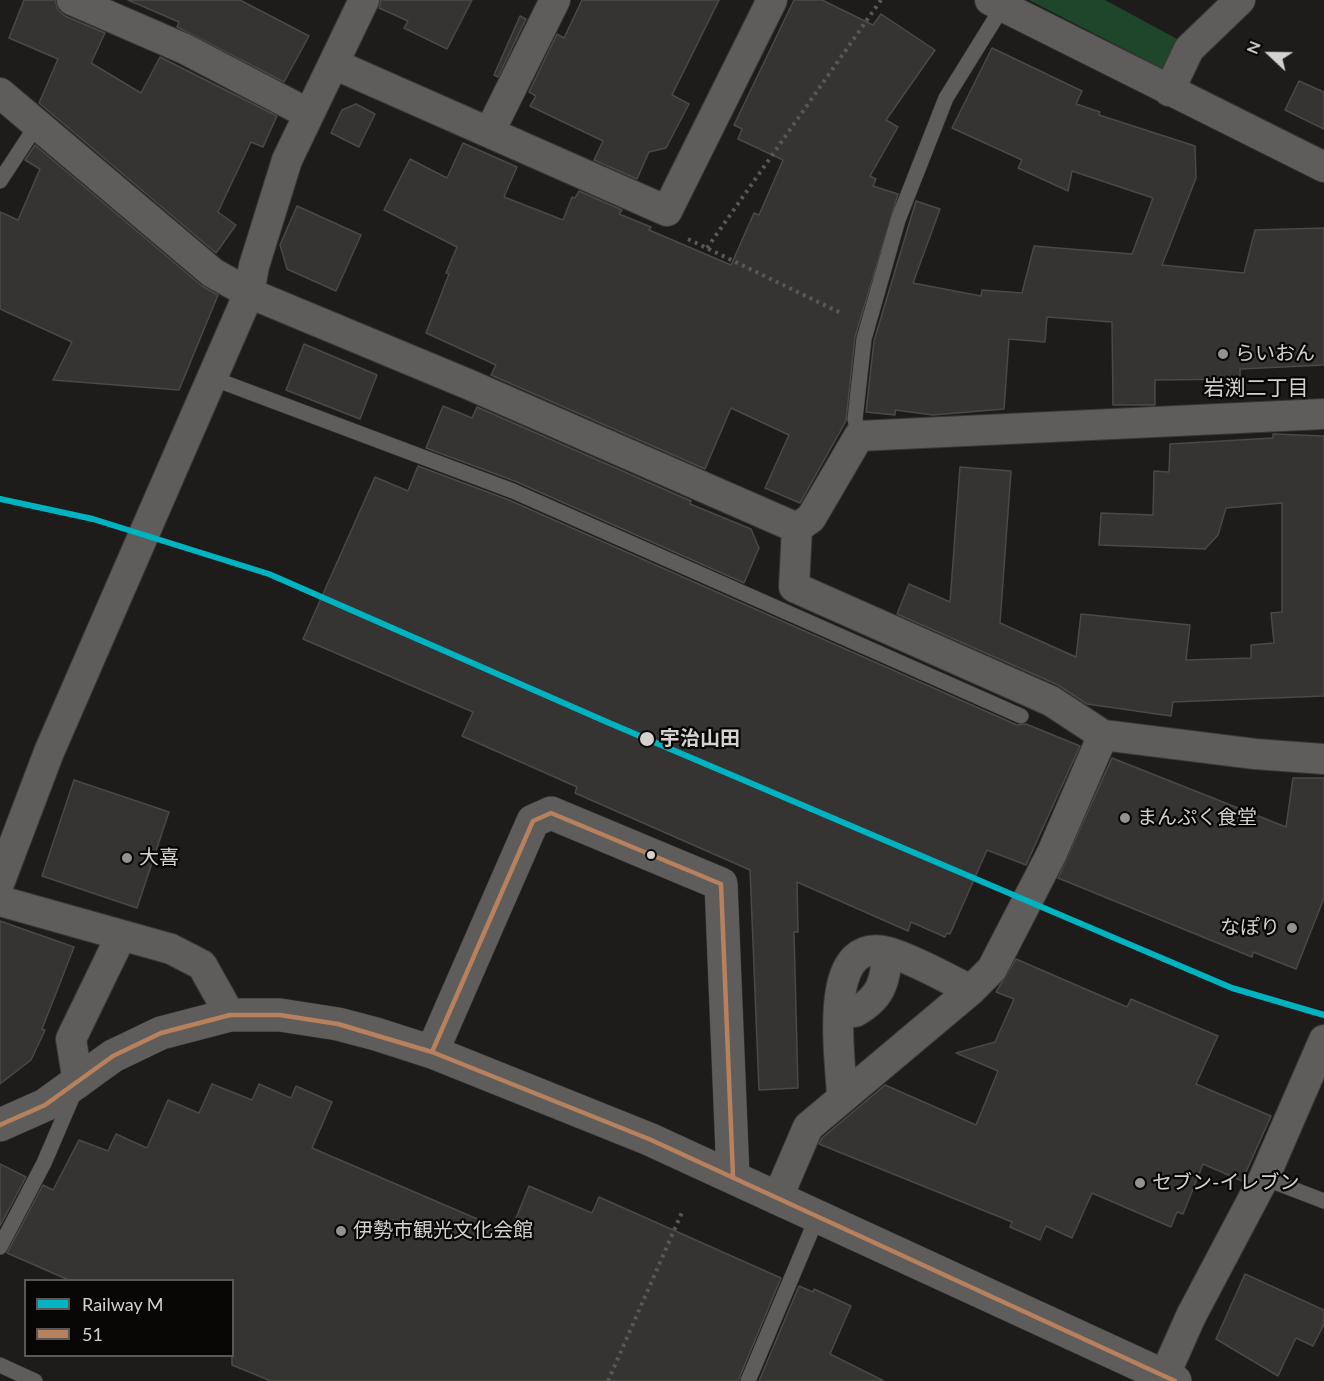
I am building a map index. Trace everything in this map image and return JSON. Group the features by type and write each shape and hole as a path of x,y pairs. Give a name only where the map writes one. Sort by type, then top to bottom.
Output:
{"street":[{"path":"72,0 185,48 307,113"},
{"path":"0,881 50,752 249,293 254,266 287,160 307,113 334,64 364,0"},
{"path":"490,131 555,0"},
{"path":"334,64 667,211 772,0"},
{"path":"1169,91 1189,49 1240,0"},
{"path":"997,2 1169,91 1324,167"},
{"path":"0,93 213,273 249,293 470,385 797,528"},
{"path":"797,528 811,518 859,436 1324,414"},
{"path":"797,528 794,587 1051,701 1103,735 1255,754 1324,759"},
{"path":"778,1197 808,1127 971,990 992,969 1052,853 1103,735"},
{"path":"432,1053 533,822 551,813 721,884 733,1176"},
{"path":"0,901 171,950 202,965 230,1015"},
{"path":"78,1083 71,1039 121,936"},
{"path":"842,1097 839,1008 844,973 853,958 867,950 887,952 971,990"},
{"path":"0,1125 45,1105 113,1056 161,1033 230,1015 280,1015 338,1024 432,1053 649,1139 818,1215 1167,1379 1191,1316 1264,1178 1324,1040"}],"lane":[{"path":"859,436 855,419 868,326 898,220 946,98 997,2"},
{"path":"0,181 38,123"},
{"path":"212,378 513,491 1020,716"},
{"path":"0,1247 44,1163 78,1083"},
{"path":"1264,1178 1324,1202"},
{"path":"748,1381 818,1215"},
{"path":"0,1365 35,1381"}],"path":[{"path":"707,248 881,0"},
{"path":"681,235 868,326"},
{"path":"608,1381 683,1209"}],"green space":[{"path":"1029,0 1105,0 1179,40 1163,69"}],"building":[{"path":"24,0 55,0 58,10 65,16 105,33 91,63 141,93 160,57 277,116 263,147 251,142 218,212 236,225 216,253 39,103 58,59 9,38"},
{"path":"128,0 240,0 309,36 284,82 177,27 179,22"},
{"path":"381,0 472,0 447,49 404,28 408,21 379,8"},
{"path":"582,0 719,0 672,95 689,104 666,148 649,152 637,179 594,160 603,141 530,106 536,96 529,92 557,34 564,38"},
{"path":"794,0 822,0 873,25 881,14 935,50 886,120 898,127 870,176 876,179 873,186 898,194 855,337 846,421 800,503 765,488 789,435 731,408 705,469 491,375 496,365 426,333 457,247 384,210 410,159 447,178 463,143 517,167 504,197 563,220 572,197 575,198 579,191 622,210 619,214 651,227 649,230 731,265 754,213 759,215 783,160 738,139 742,129 734,125"},
{"path":"520,16 526,19 498,77 494,75"},
{"path":"992,48 1082,91 1076,104 1100,112 1099,115 1195,146 1196,178 1162,265 1244,273 1255,230 1324,228 1324,365 1240,369 1240,379 1155,380 1155,405 1113,405 1112,322 1047,317 1045,342 1009,339 1004,409 933,415 895,410 895,415 866,412 874,341 916,201 940,209 913,283 981,296 982,290 1022,293 1034,246 1132,254 1153,198 1072,171 1068,191 1018,168 1022,160 952,128"},
{"path":"1299,81 1324,92 1324,129 1285,110"},
{"path":"356,104 375,114 359,147 331,133 342,110"},
{"path":"35,145 202,286 218,295 179,390 53,380 72,342 0,309 0,212 18,220 40,169 25,160"},
{"path":"297,206 361,235 336,291 287,269 280,245"},
{"path":"304,344 377,375 360,419 286,390"},
{"path":"443,406 472,418 477,407 691,501 690,504 751,529 759,548 744,583 517,482 426,448"},
{"path":"1273,434 1324,436 1324,696 1173,702 1171,716 1087,704 1058,685 897,614 909,584 950,602 960,467 1011,471 1000,623 1076,657 1081,614 1190,625 1186,660 1251,658 1251,645 1274,643 1271,613 1282,612 1282,503 1226,508 1218,535 1205,549 1099,545 1101,513 1153,515 1154,471 1169,472 1170,444 1273,438"},
{"name":"宇治山田","path":"418,466 509,500 1017,725 1026,724 1080,746 1026,865 987,850 950,934 947,933 945,937 911,922 908,931 797,882 798,932 794,932 798,1088 759,1090 750,870 575,793 577,787 462,736 473,712 303,639 375,477 408,491"},
{"path":"1112,758 1286,827 1293,778 1324,778 1324,898 1296,969 1253,952 1252,957 1058,878"},
{"path":"74,780 169,812 137,908 42,876"},
{"path":"0,921 74,947 42,1029 45,1030 31,1060 0,1084"},
{"path":"1016,959 1127,1007 1131,999 1218,1036 1196,1084 1271,1116 1242,1181 1203,1164 1183,1214 1177,1212 1171,1227 1092,1193 1072,1238 1046,1226 1040,1240 1010,1227 1012,1222 819,1144 822,1138 885,1085 976,1125 998,1071 956,1053 995,1042 1014,999 996,992"},
{"name":"伊勢市観光文化会館","path":"212,1084 252,1100 259,1084 291,1098 296,1086 332,1102 312,1148 510,1233 529,1186 592,1213 599,1197 781,1278 738,1381 271,1381 232,1365 232,1357 234,1357 234,1279 66,1279 7,1253 43,1185 53,1190 79,1140 108,1151 116,1134 147,1148 168,1100 199,1113"},
{"path":"0,1164 26,1177 0,1226"},
{"path":"1245,1274 1324,1310 1324,1324 1313,1346 1296,1338 1278,1376 1216,1339"},
{"path":"799,1286 813,1292 814,1289 851,1306 830,1354 884,1381 759,1381"}],"rail line":[{"name":"M","path":"0,499 93,519 269,574 607,722 1232,988 1324,1015"}],"transit line":[{"name":"51","path":"432,1052 533,821 551,813 721,884 733,1176"},
{"name":"51","path":"0,1125 45,1105 113,1056 161,1033 230,1015 280,1015 338,1024 432,1052 649,1139 1175,1381"}],"place":[{"name":"らいおん","path":"1223,354"},
{"name":"宇治山田","path":"647,739"},
{"name":"まんぷく食堂","path":"1125,818"},
{"name":"大喜","path":"127,858"},
{"name":"なぽり","path":"1292,928"},
{"name":"セブン-イレブン","path":"1140,1183"},
{"name":"伊勢市観光文化会館","path":"341,1231"}],"district":[{"name":"岩渕二丁目","path":"1256,388"}]}
